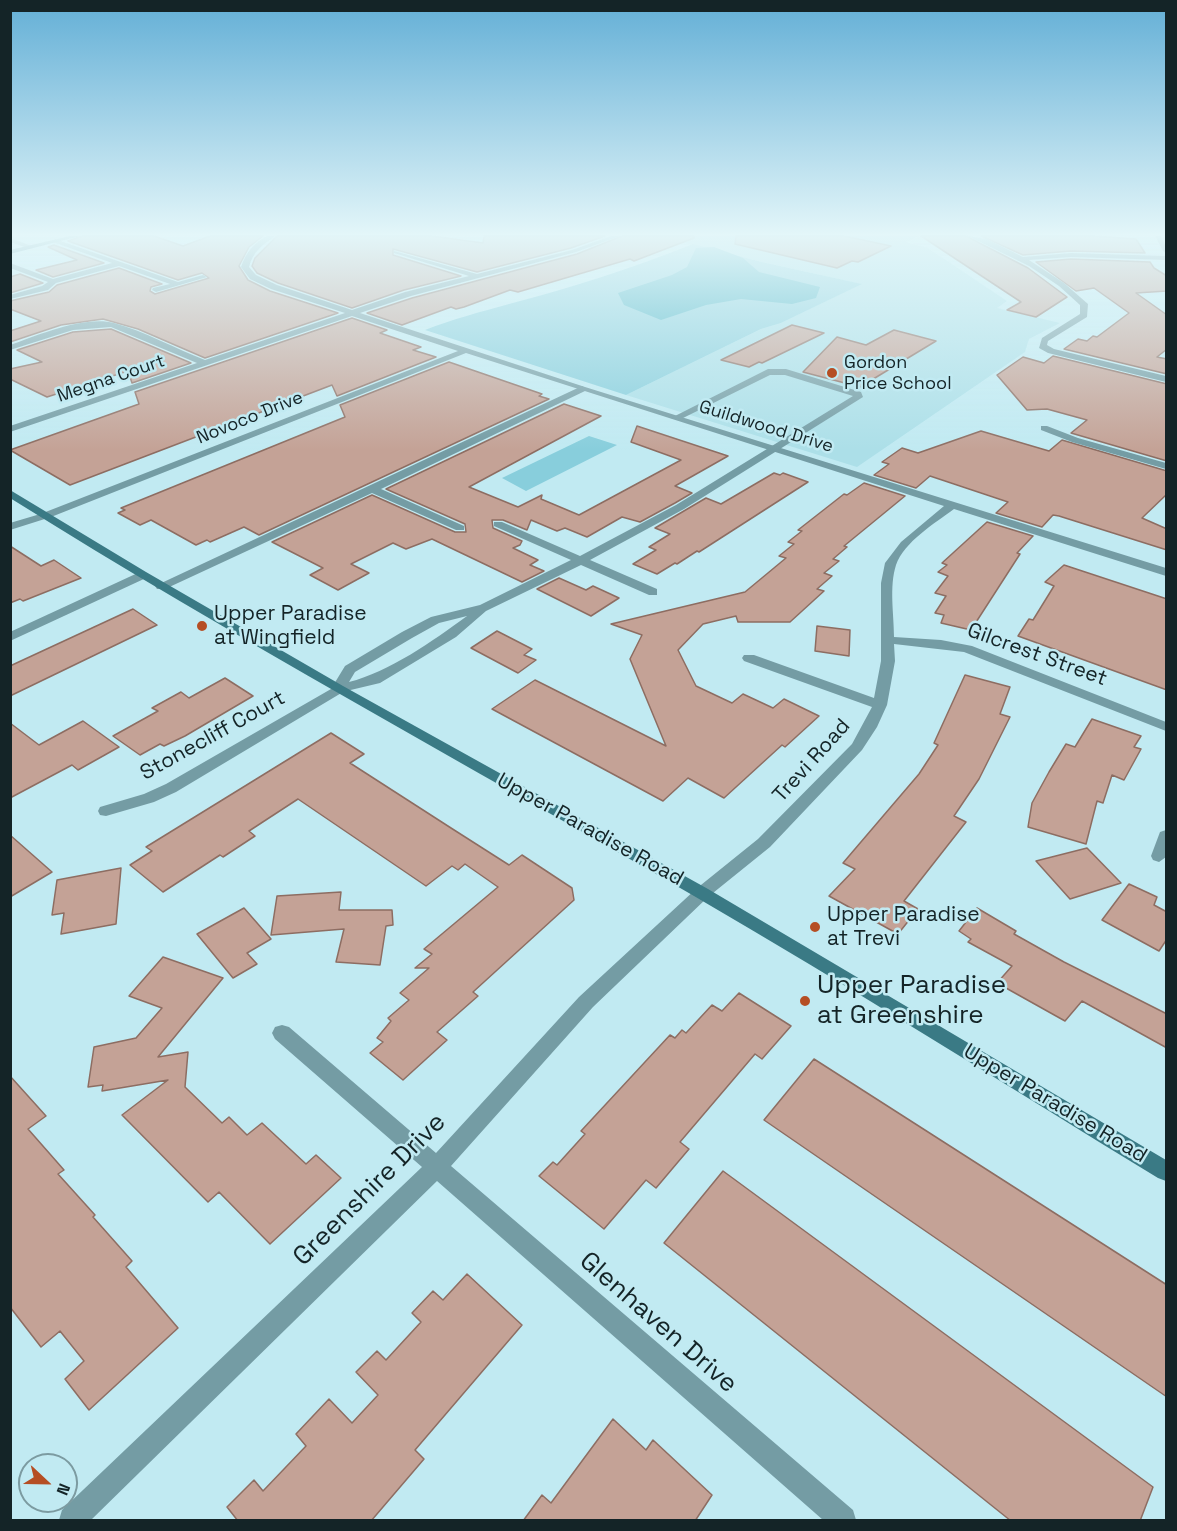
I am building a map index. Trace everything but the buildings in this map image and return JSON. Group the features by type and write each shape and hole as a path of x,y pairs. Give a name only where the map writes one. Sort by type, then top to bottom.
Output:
{"main road":[{"name":"Upper Paradise Road","path":"10,493 142,575 338,689 702,893 1167,1171"}],"street":[{"name":"Guildwood Drive","path":"338,307 582,389 1167,572"},
{"name":"Megna Court","path":"12,429 371,307"},
{"path":"1084,307 1084,315 1045,340 1042,346 1051,351 1167,379"},
{"path":"10,348 81,326 100,324 112,325 206,364"},
{"name":"Novoco Drive","path":"10,527 47,515 465,351"},
{"path":"338,689 375,680 451,634 484,608 680,507 858,397 858,394 786,372 768,372 676,418"},
{"path":"161,586 508,426 582,389"},
{"path":"1044,428 1075,440 1167,466"},
{"path":"371,488 460,528"},
{"name":"Trevi Road","path":"702,893 764,843 829,778 857,747 870,728 880,705 888,661 887,583 891,563 919,531 952,505"},
{"path":"498,524 653,592"},
{"path":"10,637 142,575"},
{"path":"338,689 350,669 407,635 435,620 484,608"},
{"name":"Gilcrest Street","path":"888,640 940,644 967,650 1167,727"},
{"path":"749,658 880,705"},
{"name":"Stonecliff Court","path":"106,811 149,798 171,788 338,689"},
{"path":"1159,856 1167,836"},
{"name":"Greenshire Drive","path":"72,1521 436,1168 586,1002 702,893"},
{"name":"Glenhaven Drive","path":"282,1033 843,1521"}],"shaded area":[{"path":"497,307 813,307 781,323 761,329 626,395 425,330"},
{"path":"630,307 699,307 661,320"},
{"name":"Gordon Price School","path":"813,307 998,307 1060,323 1029,339 1025,352 857,467 626,395 761,329 781,323"},
{"path":"589,436 617,445 526,491 502,478"}],"place":[{"name":"Gordon Price School","path":"832,373"},
{"name":"Upper Paradise at Wingfield","path":"202,626"},
{"name":"Upper Paradise at Trevi","path":"815,927"},
{"name":"Upper Paradise at Greenshire","path":"805,1001"}]}
